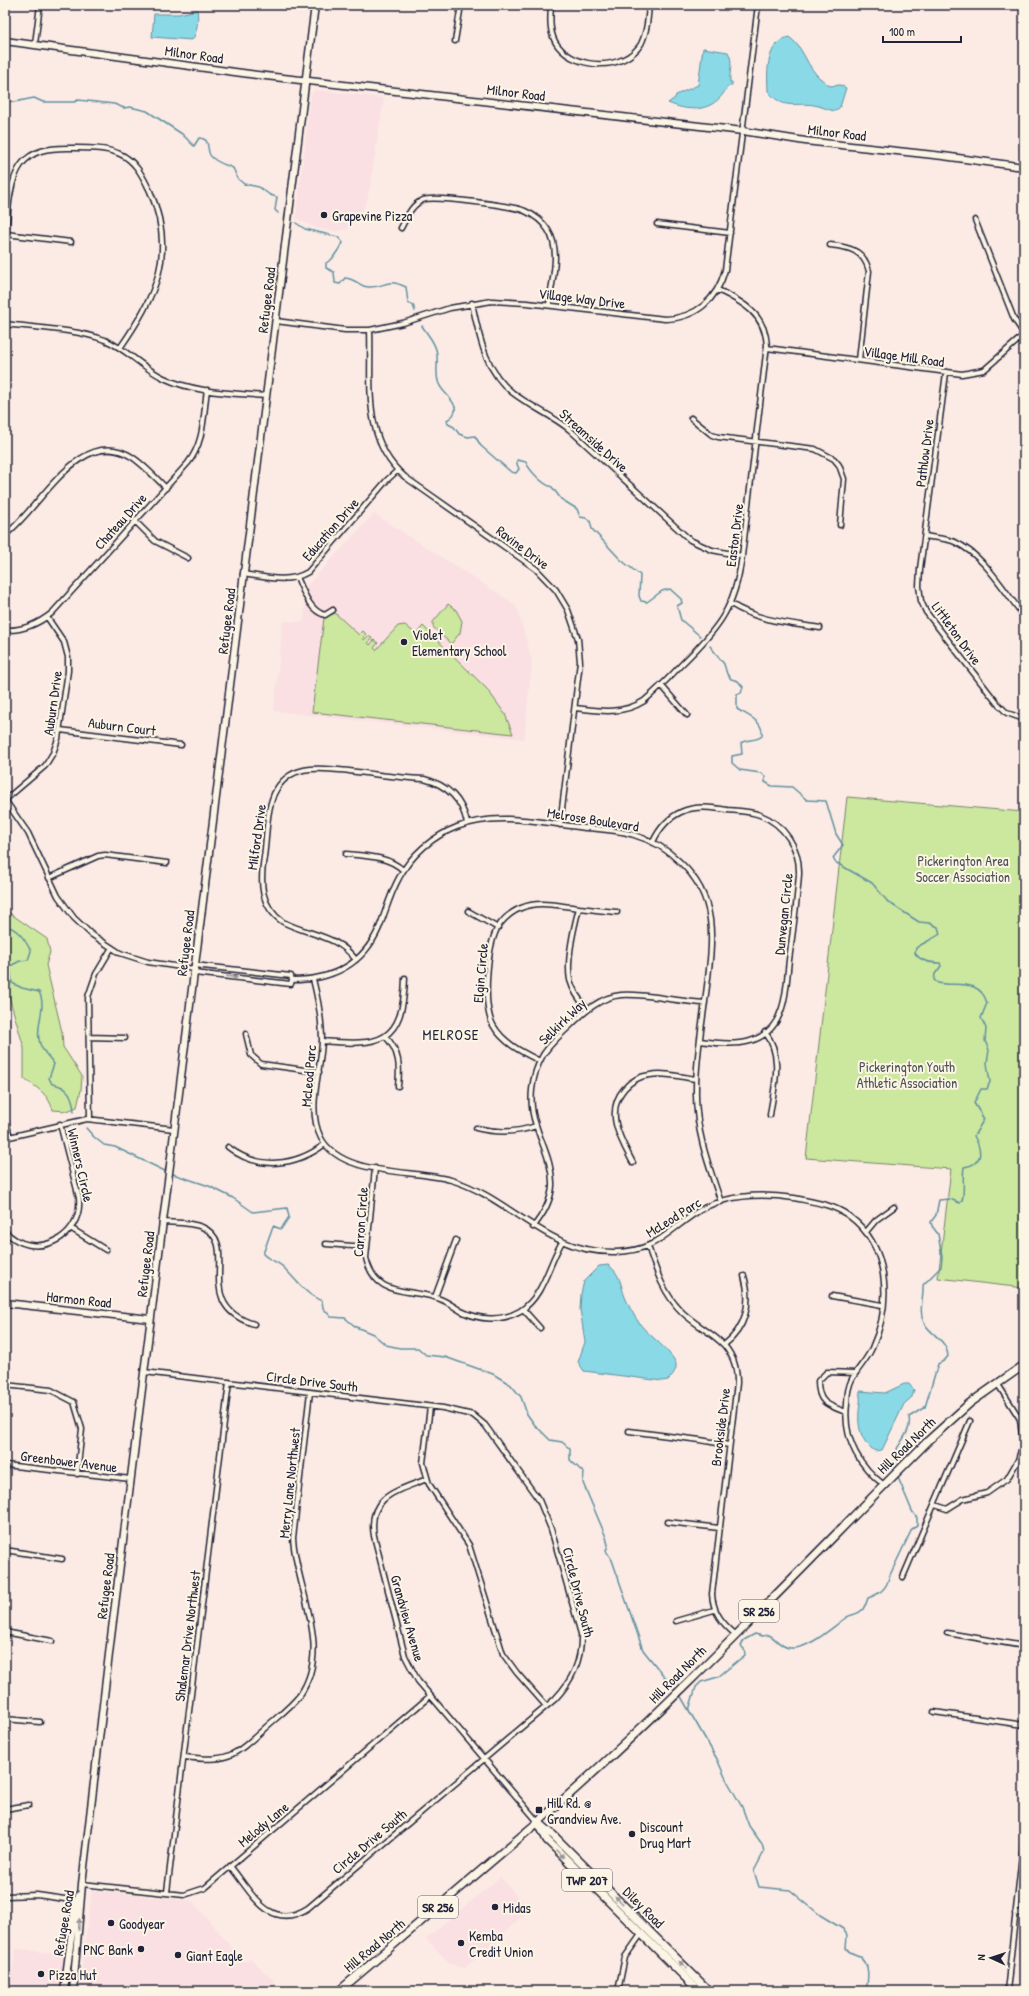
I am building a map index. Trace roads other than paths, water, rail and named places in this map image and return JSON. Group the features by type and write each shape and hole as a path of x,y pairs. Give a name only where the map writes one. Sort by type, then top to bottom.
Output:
{"main road":[{"name":"Refugee Road","path":"64,1991 82,1884 162,1222 315,5"},
{"name":"Milnor Road","path":"5,40 305,80 742,131 1024,167"},
{"name":"Harmon Road","path":"5,1302 150,1319"},
{"name":"Hill Road North","path":"339,1991 591,1776 667,1703 952,1418 997,1383 1024,1365"},
{"name":"Diley Road","path":"538,1822 553,1835 709,1991"},
{"name":"Diley Road","path":"538,1822 547,1840 699,1991"},
{"name":"Refugee Road","path":"73,1991 79,1901"}],"street":[{"path":"35,44 40,5"},
{"path":"455,41 461,5"},
{"path":"551,5 550,19 552,33 558,46 567,55 579,61 599,64 616,63 630,56 640,44 646,28 649,5"},
{"name":"Village Way Drive","path":"276,321 345,330 370,330 403,323 450,308 472,303 504,301 549,305 642,317 673,319 688,315 701,308 713,298 718,290 725,270 758,5"},
{"path":"5,245 14,180 20,166 31,155 53,148 99,149 121,154 133,162 146,183 157,211 162,233 162,256 153,293 120,348"},
{"path":"401,228 416,203 429,198 510,207 525,211 544,224 552,237 554,244 554,262 549,305"},
{"path":"975,220 1014,319 1024,335"},
{"path":"657,224 730,233"},
{"path":"6,234 71,242"},
{"path":"830,245 848,247 860,253 864,258 869,271 859,360"},
{"name":"Easton Drive","path":"575,708 603,711 625,710 644,700 661,685 714,631 731,604 738,583 742,556 767,348 765,330 758,316 740,301 718,290"},
{"name":"Streamside Drive","path":"472,303 479,337 487,359 499,379 512,393 552,416 570,430 690,540 712,550 742,556"},
{"path":"5,324 90,336 120,348 163,378 184,386 266,396"},
{"name":"Ravine Drive","path":"370,330 372,417 381,445 398,470 536,569 556,590 571,617 578,639 579,670 560,824"},
{"name":"Village Mill Road","path":"767,348 962,374 984,370 1024,335"},
{"name":"Pathlow Drive","path":"925,536 946,373"},
{"name":"Chateau Drive","path":"5,630 25,628 47,617 193,457 200,443 207,390"},
{"path":"691,418 712,435 718,437 815,449 834,459 839,465 844,479 840,525"},
{"path":"5,535 20,522 74,463 93,451 116,450 131,456 166,488"},
{"name":"Education Drive","path":"243,574 274,579 297,577 314,567 387,480 398,470"},
{"path":"135,521 155,541 188,558"},
{"path":"925,536 953,541 967,549 981,562 1024,616"},
{"name":"Littleton Drive","path":"925,536 919,586 921,601 926,612 997,703 1007,713 1024,720"},
{"path":"297,577 307,598 317,612 325,614 333,610"},
{"path":"731,604 765,619 820,628"},
{"name":"Auburn Drive","path":"5,800 45,766 56,746 60,730 68,657 64,642 47,617"},
{"path":"661,685 687,715"},
{"name":"Auburn Court","path":"60,730 181,744"},
{"name":"Milford Drive","path":"356,960 346,948 333,940 283,922 267,906 262,891 262,868 270,807 279,786 290,775 311,768 326,768 424,779 438,783 450,791 460,803 467,823"},
{"path":"5,800 28,833 58,896 74,918 91,934 111,948 148,962 194,969"},
{"name":"Dunvegan Circle","path":"653,842 660,830 670,819 683,811 698,808 721,809 759,815 776,824 789,838 798,859 799,874 786,988 779,1016 765,1032 752,1041 737,1044 700,1041"},
{"name":"Melrose Boulevard","path":"194,969 291,984 292,980 313,979 338,972 356,960 375,936 396,884 403,870 413,858 433,840 450,830 467,823 486,819 503,818 623,832 653,842 684,865 698,884 707,905 711,923 712,938 696,1078 696,1107 699,1133 721,1202"},
{"path":"346,854 385,859 398,865 403,870"},
{"path":"49,878 98,856 105,855 168,863"},
{"name":"Elgin Circle","path":"540,1061 507,1042 496,1030 490,1017 487,1002 487,986 492,943 498,928 508,915 528,905 550,904 617,912"},
{"path":"579,908 573,937 570,974 576,994 588,1010"},
{"path":"468,912 498,928"},
{"path":"90,1119 88,1002 90,988 111,948"},
{"name":"Melrose Boulevard","path":"194,969 291,976 292,980"},
{"path":"322,1041 360,1043 375,1041 385,1036 394,1028 400,1016 404,1003 405,978"},
{"name":"McLeod Parc","path":"313,979 322,1027 322,1041 315,1106 316,1121 320,1136 325,1144 334,1154 347,1162 375,1168 418,1173 453,1181 483,1193 534,1227 562,1242 583,1249 606,1252 629,1251 648,1246 658,1242 695,1213 721,1202 754,1195 770,1195 808,1201 838,1209 852,1218 866,1232 876,1247 882,1262 884,1278 879,1328 873,1346 866,1360 856,1373 849,1386 846,1412 847,1431 855,1450 868,1471 884,1485"},
{"name":"Selkirk Way","path":"534,1227 546,1208 552,1185 549,1162 536,1126 532,1109 532,1093 534,1078 540,1061 554,1042 588,1010 604,999 619,995 705,1003"},
{"path":"765,1032 773,1045 776,1059 770,1115"},
{"path":"246,1034 251,1055 261,1064 319,1072"},
{"path":"385,1036 394,1048 397,1055 399,1065 398,1086"},
{"path":"89,1037 125,1038"},
{"path":"633,1163 619,1137 615,1122 615,1108 620,1094 636,1079 651,1074 696,1078"},
{"path":"5,1117 7,1138 60,1124 90,1119 174,1129"},
{"name":"Winners Circle","path":"60,1124 80,1198 79,1213 72,1229"},
{"path":"476,1128 506,1132 521,1131 536,1126"},
{"path":"228,1146 249,1159 279,1164 300,1159 325,1144"},
{"name":"Carron Circle","path":"375,1168 366,1247 368,1265 380,1282 394,1290 435,1297 465,1313 481,1318 503,1317 523,1309 530,1303 539,1291 562,1242"},
{"path":"866,1232 876,1220 894,1207"},
{"path":"162,1222 197,1225 212,1234 220,1251 218,1280 221,1295 234,1314 243,1321 254,1324"},
{"path":"5,1231 26,1244 41,1246 62,1238 72,1229 106,1250"},
{"path":"435,1297 456,1240"},
{"path":"326,1244 366,1247"},
{"name":"Brookside Drive","path":"648,1246 661,1281 673,1301 689,1318 724,1345 734,1360 737,1374 712,1587 714,1610"},
{"path":"724,1345 739,1330 746,1316 748,1295 744,1276"},
{"path":"832,1296 882,1305"},
{"path":"523,1309 540,1328"},
{"name":"Circle Drive South","path":"144,1372 430,1407 473,1415 485,1424 535,1494 546,1514 577,1618 581,1641 579,1661 572,1679 562,1691 308,1908 294,1916 278,1916 271,1913 254,1897 230,1866"},
{"path":"846,1412 823,1401 818,1396 818,1381 827,1372 856,1373"},
{"name":"Shalemar Drive Northwest","path":"167,1892 229,1382"},
{"path":"935,1505 947,1509 963,1499 987,1493 1007,1479 1018,1460 1023,1444 1020,1419 997,1383"},
{"path":"5,1385 51,1390 74,1402 82,1429 77,1474"},
{"name":"Merry Lane Northwest","path":"184,1757 211,1760 226,1757 239,1750 290,1706 302,1691 310,1674 314,1659 314,1643 295,1561 293,1538 310,1392"},
{"path":"430,1407 423,1463 427,1479 434,1493 469,1545 504,1654 517,1673 546,1706"},
{"path":"903,1577 970,1421"},
{"path":"629,1432 700,1440 729,1445"},
{"name":"Greenbower Avenue","path":"5,1465 131,1479"},
{"name":"Grandview Avenue","path":"427,1479 387,1496 377,1507 374,1513 373,1528 405,1656 414,1675 430,1696 538,1822"},
{"path":"668,1522 719,1528"},
{"path":"5,1550 62,1559"},
{"path":"676,1622 714,1610 722,1622 736,1634"},
{"path":"5,1632 52,1642"},
{"path":"947,1633 1024,1646"},
{"name":"Melody Lane","path":"82,1884 184,1894 199,1890 212,1882 430,1696"},
{"path":"934,1712 1024,1725"},
{"path":"5,1719 40,1722"},
{"path":"5,1809 29,1805"},
{"path":"1006,1991 1024,1836"},
{"path":"5,1896 36,1895 79,1901"},
{"path":"1015,1914 1024,1913"},
{"path":"618,1991 625,1957 646,1928"}],"water":[{"path":"197,10 197,26 194,38 192,40 152,37 154,14 179,14"},
{"path":"789,37 798,45 820,78 830,86 840,85 846,88 840,107 835,111 814,105 784,103 779,101 768,91 768,67 772,51 781,40"},
{"path":"703,48 728,52 731,60 730,82 732,82 732,86 727,87 723,94 711,105 697,109 683,108 668,103 675,98 676,95 698,85"},
{"path":"608,1265 618,1276 627,1301 638,1321 674,1359 676,1368 673,1375 668,1380 662,1381 584,1371 578,1362 585,1342 580,1309 584,1281 599,1266"},
{"path":"904,1384 909,1384 914,1390 912,1397 904,1404 882,1450 875,1451 869,1447 860,1430 860,1391 885,1393"}],"waterway":[{"path":"5,100 14,102 34,98 43,102 74,102 78,100 114,104 124,108 130,107 147,111 182,134 194,146 199,138 205,140 208,144 210,155 214,160 233,168 238,179 244,184 259,187 270,195 277,197 275,210 278,213"},
{"path":"296,223 305,229 338,237 343,243 332,259 326,263 326,268 334,272 335,283 340,284 345,278 366,287 375,287 390,283 399,284 406,287 408,303 413,305 415,311"},
{"path":"422,326 436,348 437,377 439,384 455,406 453,415 447,420 448,424 454,427 459,434 468,437 475,436 481,446 511,472 516,473 519,469 517,460 526,462 537,477 548,486 552,487 561,499 577,509 580,517 586,518 590,521 592,529 621,560 640,575 639,596 641,601 647,602 662,591 670,589 681,599 682,603 677,606 681,620 700,636"},
{"path":"710,646 724,664 727,674 731,679 738,681 743,687 741,693 737,694 737,709 758,723 762,731 762,736 759,738 741,743 742,754 732,756 732,763 740,770 761,773 765,776 765,782 772,786 792,787 807,800 826,801 836,834 843,845 833,858 835,862 872,883 888,902 919,922 929,923 938,927 940,934 916,948 915,953 917,956 926,961 940,963 941,966 935,974 934,980 938,983 967,985 973,987 984,995 987,1003 981,1018 986,1028 985,1041 989,1050 987,1063 990,1082 987,1089 981,1089 974,1103 984,1119 974,1136 979,1146 980,1156 975,1163 964,1167 962,1201 960,1203 950,1199 939,1200 936,1215 931,1222 938,1234 942,1257 941,1267 923,1285 921,1309 922,1318 927,1327 945,1346 948,1356 945,1360 938,1364 925,1407 909,1417 909,1428 894,1455 896,1469"},
{"path":"5,926 14,929 24,939 31,951 28,960 20,961 10,966 12,983 22,988 39,992 42,1003 38,1033 40,1043 54,1064 49,1078 52,1084 62,1087 69,1093 73,1102 74,1112"},
{"path":"86,1128 104,1145 115,1147 167,1172"},
{"path":"170,1173 209,1186 233,1198 253,1212 287,1208 289,1217 281,1229 273,1226 263,1254 282,1266 305,1290 322,1301 323,1308 331,1317 345,1318 356,1327 373,1334 386,1345 400,1348 418,1348 426,1355 445,1357 493,1374 511,1385 521,1397 527,1414 534,1424 550,1440 562,1442 570,1449 570,1460 584,1473 583,1483 606,1537 608,1545 606,1551 612,1560 643,1650 676,1691"},
{"path":"689,1710 696,1687 701,1682 718,1677 745,1655 744,1649 741,1646 744,1640 755,1634 762,1636 769,1635 781,1645 790,1648 797,1648 812,1642 847,1617 861,1611 868,1598 876,1595 884,1588 912,1529 917,1526 917,1518 912,1511 897,1475"},
{"path":"680,1695 717,1759 725,1777 742,1807 749,1826 762,1844 764,1852 754,1871 759,1887 790,1890 820,1915 843,1929 847,1935 847,1950 863,1959 867,1967 868,1972 866,1991"}],"place":[{"name":"Grapevine Pizza","path":"324,215"},
{"name":"Violet Elementary School","path":"404,642"},
{"name":"Hill Rd. @ Grandview Ave.","path":"539,1810"},
{"name":"Discount Drug Mart","path":"632,1834"},
{"name":"Midas","path":"495,1907"},
{"name":"Goodyear","path":"111,1923"},
{"name":"Kemba Credit Union","path":"461,1943"},
{"name":"PNC Bank","path":"141,1949"},
{"name":"Giant Eagle","path":"178,1955"},
{"name":"Pizza Hut","path":"41,1974"}],"district":[{"name":"MELROSE","path":"451,1034"}],"park label":[{"name":"Pickerington Area Soccer Association","path":"963,868"},
{"name":"Pickerington Youth Athletic Association","path":"907,1074"}]}
